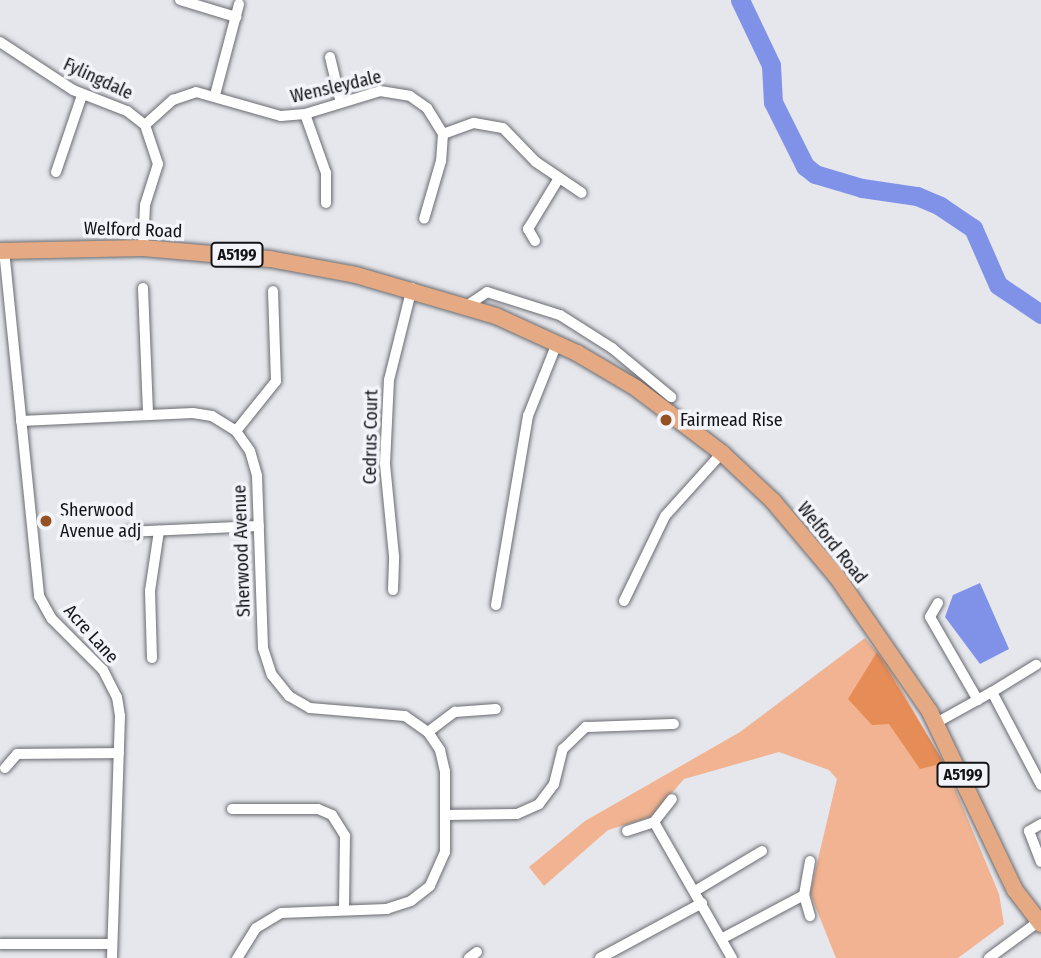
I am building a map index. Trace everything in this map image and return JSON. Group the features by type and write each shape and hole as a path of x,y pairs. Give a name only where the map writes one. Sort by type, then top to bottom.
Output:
{"main road":[{"name":"Welford Road","path":"2,250 142,248 270,259 412,288 468,305 557,343 603,368 722,453 809,542 882,639 936,723 1015,890 1040,923"}],"street":[{"path":"180,0 236,17"},
{"path":"215,95 239,4"},
{"name":"Fylingdale","path":"0,42 82,95 127,111 145,125"},
{"path":"330,57 341,103"},
{"name":"Wensleydale","path":"145,125 180,96 215,95 269,114 305,114 380,91 400,93 427,108 443,134"},
{"path":"56,172 57,158 82,95"},
{"path":"305,114 326,173 326,203"},
{"path":"424,219 441,160 443,134 474,124 503,128 528,155 582,193"},
{"path":"142,248 145,205 158,164 145,125"},
{"path":"535,241 528,229 559,178"},
{"name":"Acre Lane","path":"2,250 39,596 52,619 111,684 120,716 112,958"},
{"name":"Cedrus Court","path":"393,590 394,556 385,464 389,380 412,288"},
{"path":"143,289 148,414"},
{"path":"21,421 148,414 203,414 236,431 276,382 273,291"},
{"path":"468,305 487,292 559,315 612,348 671,397"},
{"path":"496,605 528,416 557,343"},
{"path":"603,368 612,348"},
{"name":"Sherwood Avenue","path":"236,431 250,451 257,476 263,648 279,686 310,708 391,711 428,732"},
{"path":"624,601 665,516 722,453"},
{"path":"126,532 259,526"},
{"path":"152,658 150,591 159,531"},
{"path":"938,603 930,617 978,700"},
{"path":"936,723 1036,665"},
{"path":"992,692 1041,785"},
{"path":"237,958 256,928 274,916 293,910 397,907 422,895 443,865 445,815 444,764 428,732 455,712 496,709"},
{"path":"445,815 517,814 539,804 554,784 563,749 586,727 674,723"},
{"path":"5,768 17,754 119,753"},
{"path":"627,831 654,822 672,799"},
{"path":"232,809 318,808 332,815 345,836 344,909"},
{"path":"654,822 723,938 732,958"},
{"path":"1041,824 1029,831 1041,862"},
{"path":"695,891 762,851"},
{"path":"810,861 804,895 810,916"},
{"path":"723,938 804,895"},
{"path":"600,958 702,903"},
{"path":"989,958 1040,923"},
{"path":"0,944 112,944"}],"shaded area":[{"path":"865,638 887,664 947,769 999,894 1004,924 958,958 836,958 810,893 837,779 829,770 779,752 684,779 651,817 608,830 544,886 529,867 585,821 740,732"},
{"path":"877,652 944,763 920,769 889,724 872,725 848,699"}],"water":[{"path":"980,583 1009,649 980,664 945,617 953,595"}],"waterway":[{"path":"740,0 771,65 773,102 805,166 815,174 862,188 917,196 940,206 973,228 998,285 1041,314"}],"place":[{"name":"Fairmead Rise","path":"666,420"},
{"name":"Sherwood Avenue adj","path":"46,521"}]}
